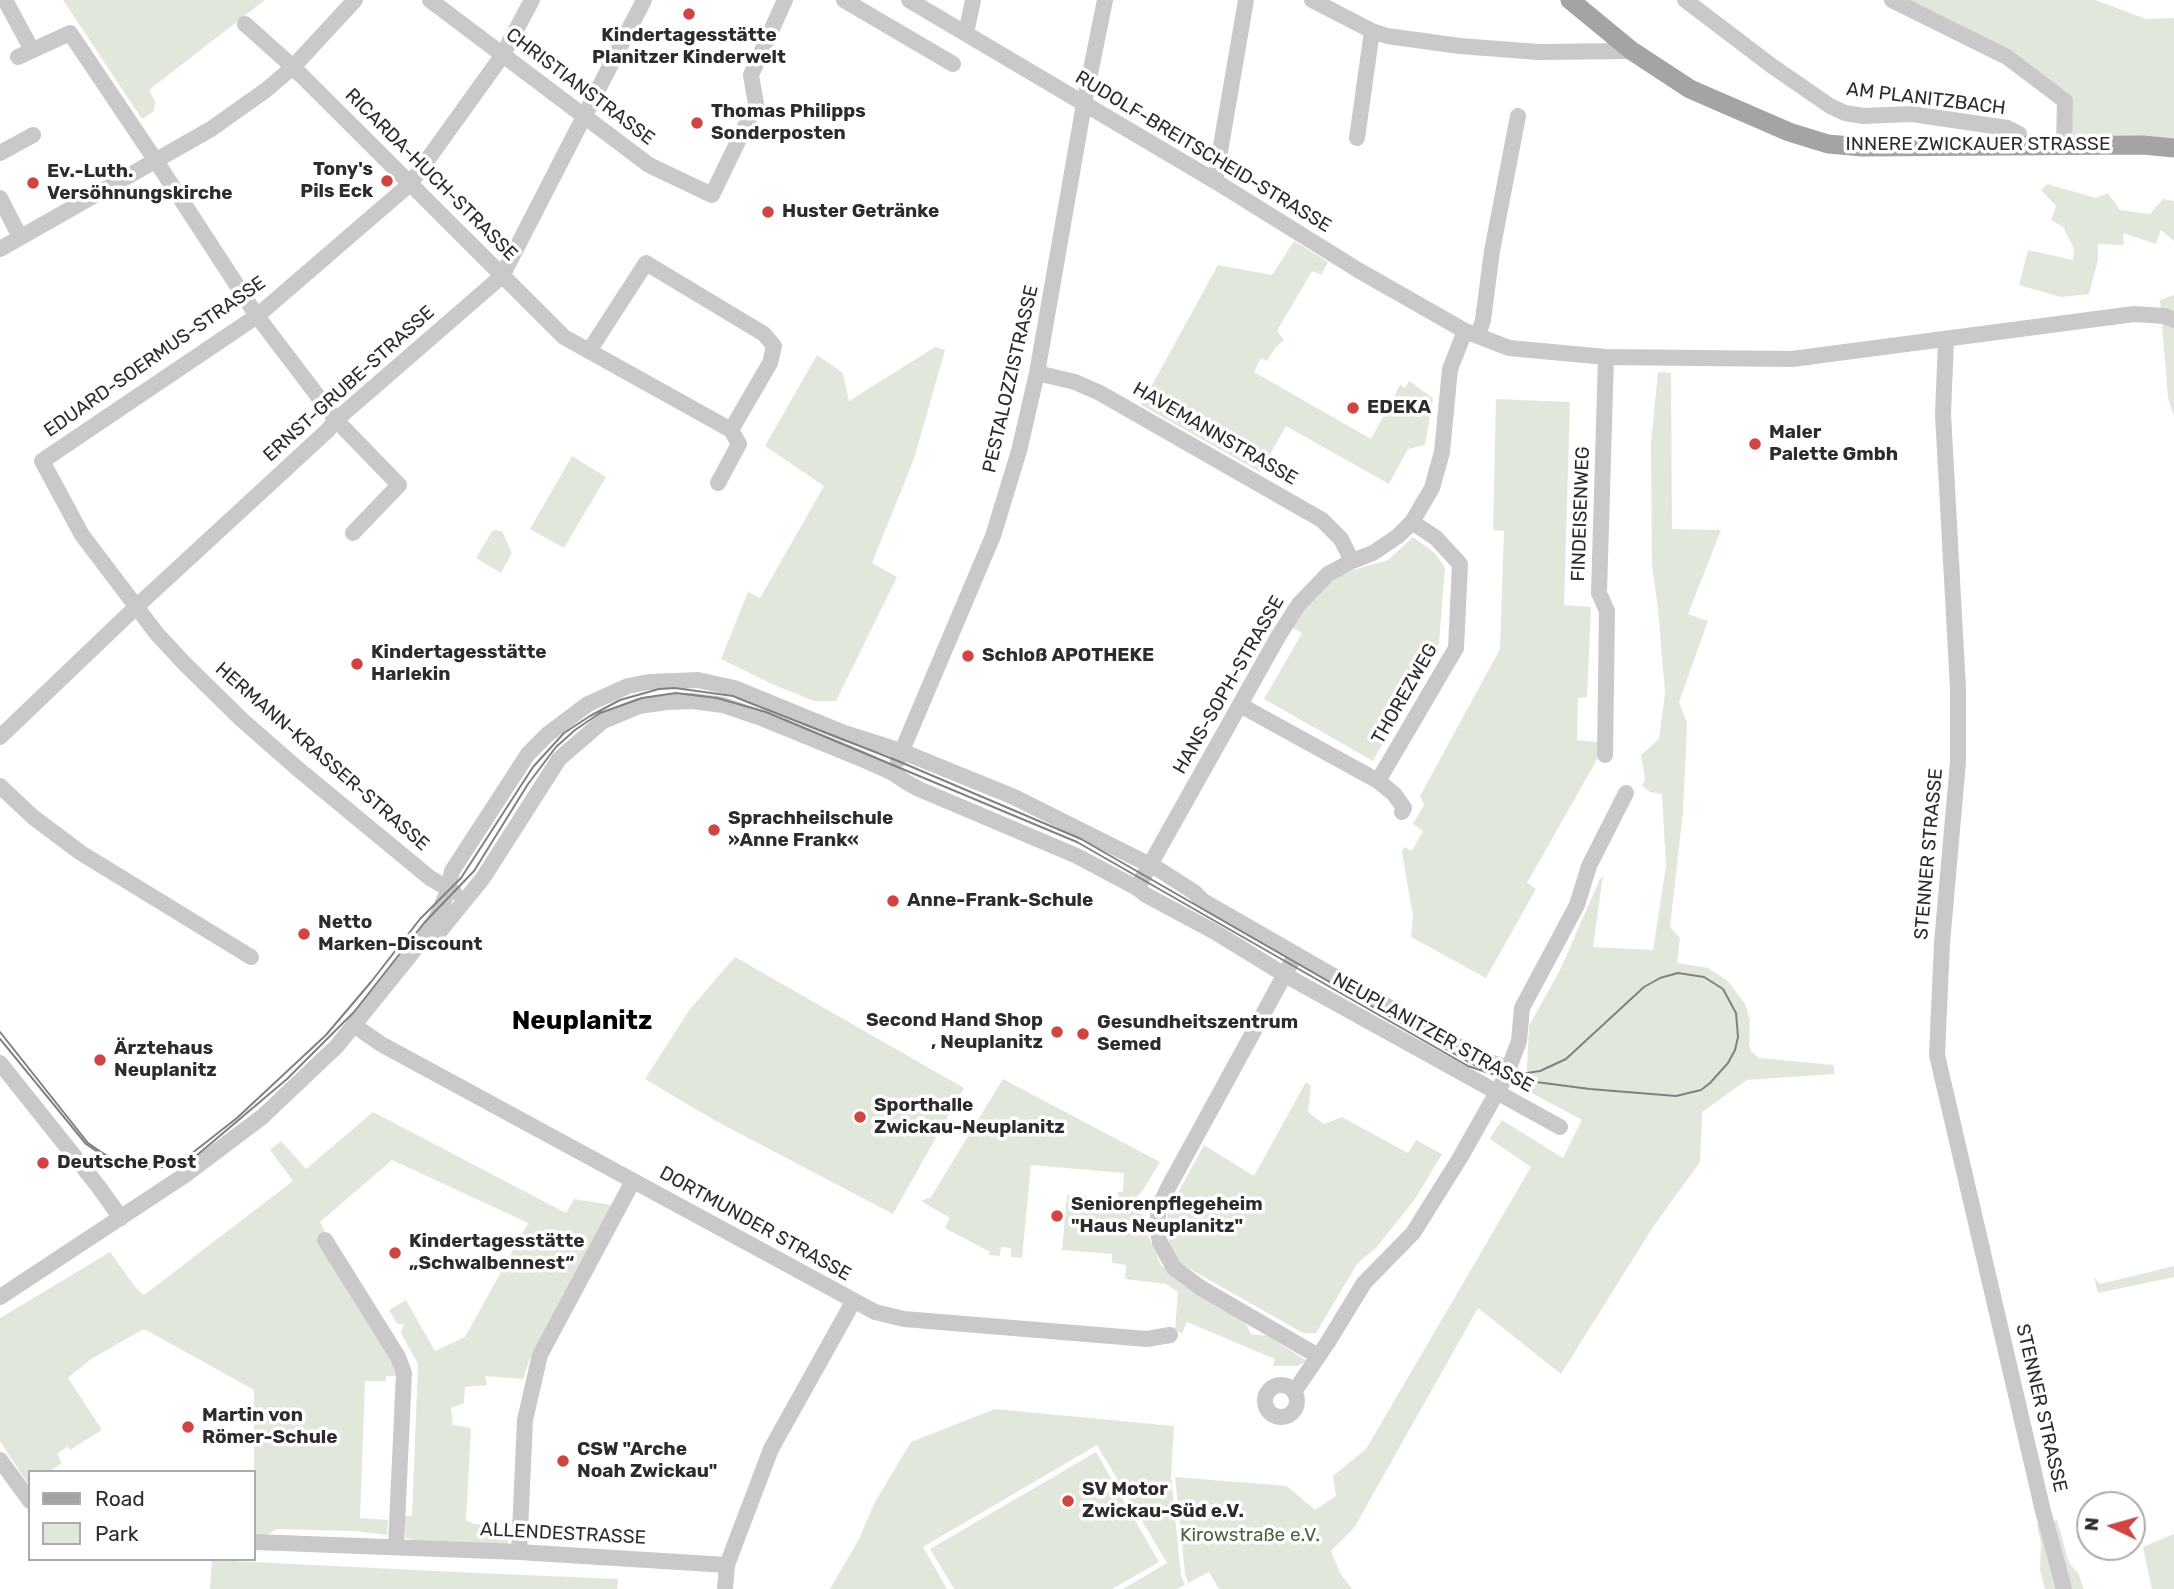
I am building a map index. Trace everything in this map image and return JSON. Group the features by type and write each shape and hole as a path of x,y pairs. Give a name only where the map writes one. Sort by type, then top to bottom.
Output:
{"main road":[{"name":"INNERE ZWICKAUER STRASSE","path":"1570,0 1632,51 1690,89 1788,132 1828,144 1862,147 2143,145 2174,148"}],"street":[{"path":"5,0 25,54 70,33 257,316 336,420 398,485 353,533"},
{"path":"0,249 211,129 293,67 355,0"},
{"name":"CHRISTIANSTRASSE","path":"430,0 649,165 712,195 756,104 751,75 785,0"},
{"name":"EDUARD-SOERMUS-STRASSE","path":"42,461 257,316 410,184 502,56 532,0"},
{"name":"ERNST-GRUBE-STRASSE","path":"0,737 336,420 502,276 644,0"},
{"path":"844,0 953,64"},
{"name":"RUDOLF-BREITSCHEID-STRASSE","path":"909,0 1215,181 1338,258 1472,334 1509,348 1606,357 1792,359 1946,339"},
{"path":"966,33 973,0"},
{"name":"PESTALOZZISTRASSE","path":"901,751 993,536 1019,451 1037,373 1105,0"},
{"path":"1215,181 1246,0"},
{"path":"1312,0 1387,36 1460,46 1538,52 1632,51"},
{"name":"AM PLANITZBACH","path":"1685,0 1772,66 1830,106 1845,113 1863,116 1912,114 2007,128 2019,134 2019,145"},
{"path":"1892,0 2007,57 2065,101 2064,145"},
{"name":"RICARDA-HUCH-STRASSE","path":"245,24 293,67 564,337 731,430"},
{"path":"1357,138 1372,31"},
{"path":"1472,334 1483,320 1492,251 1518,116"},
{"path":"0,153 33,135"},
{"path":"0,198 20,237"},
{"path":"589,351 646,263 764,334 774,346 770,363 731,430 739,444 718,483"},
{"path":"1946,339 2134,314 2164,316 2174,320"},
{"name":"HANS-SOPH-STRASSE","path":"1149,865 1299,604 1328,575 1384,546 1412,522 1432,488 1439,467 1450,369 1472,334"},
{"name":"STENNER STRASSE","path":"1946,339 1943,414 1958,689 1958,762 1942,943 1937,1055 2043,1511 2064,1589"},
{"name":"FINDEISENWEG","path":"1605,755 1608,611 1599,593 1606,357"},
{"name":"HAVEMANNSTRASSE","path":"1037,373 1075,382 1100,393 1322,520 1341,539 1352,561"},
{"name":"HERMANN-KRASSER-STRASSE","path":"42,461 82,535 136,607 184,663 241,719 371,830 430,878 448,887 464,903"},
{"name":"THOREZWEG","path":"1378,781 1456,648 1460,564 1436,538 1412,522"},
{"name":"NEUPLANITZER STRASSE","path":"0,1297 166,1189 262,1116 337,1046 408,961 438,917 452,872 528,754 548,734 588,704 628,686 669,680 698,680 719,684 870,742 901,751 1014,797 1149,865 1194,892 1203,901 1481,1059 1508,1068"},
{"name":"NEUPLANITZER STRASSE","path":"408,961 430,943 483,878 559,759 603,721 639,706 692,701 723,705 764,719 893,773 905,782 1063,849 1560,1127"},
{"path":"1240,705 1378,781 1394,794 1404,808 1402,812"},
{"path":"893,773 901,751"},
{"path":"0,786 33,817 81,853 251,957"},
{"path":"1294,1392 1364,1283 1413,1233 1460,1158 1508,1068 1519,1041 1522,1008 1577,905 1590,866 1626,793"},
{"path":"1137,888 1149,865"},
{"path":"1296,954 1168,1188 1159,1206 1157,1224 1160,1243 1174,1268 1200,1288 1318,1356"},
{"name":"DORTMUNDER STRASSE","path":"355,1026 381,1044 875,1312 904,1319 1146,1339 1170,1335"},
{"path":"0,1063 121,1218"},
{"path":"519,1552 525,1420 540,1354 633,1181"},
{"path":"325,1240 398,1357 404,1373 396,1546"},
{"path":"724,1589 727,1565 771,1449 853,1302"},
{"path":"0,1460 28,1498"},
{"name":"ALLENDESTRASSE","path":"256,1542 396,1546 727,1565"}],"green space":[{"path":"63,0 265,0 149,90 155,101 154,111 142,119"},
{"path":"1908,0 2095,0 2146,19 2174,18 2174,141 2069,136 2072,102"},
{"path":"2047,184 2096,198 2108,193 2120,210 2150,214 2163,199 2174,201 2174,241 2161,230 2156,244 2123,233 2124,245 2098,244 2098,260 2089,294 2061,297 2019,285 2028,250 2073,260 2074,248 2063,227 2051,220 2056,206 2041,190"},
{"path":"1294,241 1328,262 1321,275 1312,271 1277,331 1284,340 1267,361 1261,358 1254,372 1371,439 1400,385 1405,388 1409,381 1433,398 1425,445 1408,449 1389,484 1286,426 1260,472 1141,405 1218,265 1272,275"},
{"path":"2174,295 2174,416 2168,398 2160,300"},
{"path":"935,347 945,350 914,459 872,563 897,577 836,701 814,701 721,659 748,592 760,598 824,486 765,446 817,355 843,373 849,401"},
{"name":"Kirowstraße e.V.","path":"1658,372 1671,373 1672,529 1721,530 1688,614 1708,621 1679,702 1687,723 1683,811 1670,927 1680,938 1677,963 1708,968 1728,981 1745,1004 1750,1020 1749,1045 1759,1058 1834,1065 1834,1074 1747,1080 1702,1112 1700,1162 1653,1227 1561,1374 1478,1308 1354,1528 1331,1551 1340,1573 1352,1589 1219,1589 1209,1572 1188,1583 1175,1477 1287,1486 1315,1510 1336,1496 1333,1476 1366,1449 1531,1167 1490,1139 1493,1133 1502,1120 1563,1158 1582,1120 1526,1090 1529,1026 1561,968 1603,875 1593,947 1653,950 1666,866 1662,794 1650,792 1642,786 1645,779 1641,755 1659,739 1665,693 1652,565 1651,443"},
{"path":"1496,399 1570,402 1564,605 1591,607 1587,697 1578,698 1577,740 1598,742 1598,755 1527,883 1536,889 1486,978 1411,937 1413,916 1402,852 1404,847 1412,851 1423,831 1413,824 1424,805 1420,796 1500,649 1504,531 1493,530"},
{"path":"572,456 606,477 564,548 530,529"},
{"path":"493,530 502,531 512,553 501,573 476,558"},
{"path":"1413,537 1435,553 1445,568 1439,643 1373,761 1264,699 1302,633 1291,627 1315,594 1332,580 1353,570 1388,560"},
{"path":"735,957 964,1088 893,1214 714,1120 645,1079 690,1009"},
{"path":"1003,1079 1160,1162 1135,1199 1134,1212 1146,1215 1145,1229 1161,1265 1184,1286 1244,1320 1251,1334 1268,1336 1307,1361 1298,1366 1273,1366 1275,1359 1187,1322 1182,1334 1175,1330 1178,1292 1166,1284 1125,1279 1126,1265 1112,1263 1112,1254 1062,1250 1067,1195 1117,1200 1118,1192 1123,1192 1124,1173 1031,1165 1022,1258 1011,1257 1011,1248 1001,1247 1000,1256 988,1255 990,1252 945,1228 950,1218 921,1201 931,1197"},
{"path":"1306,1082 1311,1086 1308,1112 1324,1124 1342,1117 1408,1153 1416,1140 1442,1154 1415,1199 1376,1248 1357,1264 1316,1333 1303,1333 1181,1264 1170,1247 1166,1228 1168,1211 1204,1145 1254,1176"},
{"path":"373,1112 566,1213 574,1199 612,1205 529,1361 523,1379 485,1376 487,1385 465,1387 464,1403 451,1408 453,1425 471,1428 466,1520 474,1524 494,1525 508,1539 508,1547 417,1543 405,1538 405,1516 412,1516 418,1364 401,1333 404,1324 397,1324 389,1310 406,1300 435,1351 465,1337 528,1223 392,1160 320,1222 401,1376 386,1376 386,1381 365,1381 360,1518 388,1520 387,1535 354,1531 276,1529 267,1535 256,1535 254,1390 146,1330 91,1359 68,1378 102,1430 70,1450 67,1447 57,1454 62,1463 51,1470 28,1470 28,1484 0,1441 0,1318 110,1252 144,1295 293,1181 270,1150 281,1141 306,1169"},
{"path":"2174,1266 2174,1277 2098,1293 2094,1277 2100,1284"},
{"path":"995,1409 1174,1426 1171,1477 1181,1575 1185,1585 1177,1589 1123,1589 1167,1563 1097,1445 923,1547 947,1589 830,1589 859,1539 875,1502 911,1442"},
{"name":"SV Motor Zwickau-Süd e.V.","path":"1096,1452 1159,1562 1112,1589 954,1589 930,1549"},
{"path":"2057,1520 2069,1563 2078,1573 2084,1589 2045,1589 2040,1570 2041,1544 2037,1525"},
{"path":"2174,1534 2174,1589 2152,1589 2146,1546"},
{"path":"212,1561 618,1579 617,1589 210,1589"}],"tram line":[{"path":"0,1032 88,1143 104,1154 121,1162 141,1165 164,1163 191,1154 237,1118 326,1035 420,919 461,878 533,767 564,733 620,700 659,689 675,688 733,696 898,761 1081,839 1486,1072 1505,1078 1590,1089 1676,1096 1701,1090 1710,1083 1728,1063 1738,1037 1736,1013 1723,989 1704,977 1678,973 1660,978 1644,987 1566,1059 1540,1071 1514,1075 1486,1072 1468,1066 1077,842 766,712 717,698 676,693 642,698 600,713 556,747 528,784 474,871 424,923 354,1012 287,1079 196,1156 174,1165 150,1169 125,1165 105,1157 86,1144 0,1039"}],"place":[{"name":"Kindertagesstätte Planitzer Kinderwelt","path":"689,14"},
{"name":"Thomas Philipps Sonderposten","path":"697,123"},
{"name":"Tony's Pils Eck","path":"387,181"},
{"name":"Ev.-Luth. Versöhnungskirche","path":"33,183"},
{"name":"Huster Getränke","path":"768,212"},
{"name":"EDEKA","path":"1353,408"},
{"name":"Maler Palette Gmbh","path":"1755,444"},
{"name":"Schloß APOTHEKE","path":"968,656"},
{"name":"Kindertagesstätte Harlekin","path":"357,664"},
{"name":"Sprachheilschule »Anne Frank«","path":"714,830"},
{"name":"Anne-Frank-Schule","path":"893,901"},
{"name":"Netto Marken-Discount","path":"304,934"},
{"name":"Second Hand Shop , Neuplanitz","path":"1057,1032"},
{"name":"Gesundheitszentrum Semed","path":"1083,1034"},
{"name":"Ärztehaus Neuplanitz","path":"100,1060"},
{"name":"Sporthalle Zwickau-Neuplanitz","path":"860,1117"},
{"name":"Deutsche Post","path":"43,1163"},
{"name":"Seniorenpflegeheim \"Haus Neuplanitz\"","path":"1057,1216"},
{"name":"Kindertagesstätte „Schwalbennest“","path":"395,1253"},
{"name":"Martin von Römer-Schule","path":"188,1427"},
{"name":"CSW \"Arche Noah Zwickau\"","path":"563,1461"},
{"name":"SV Motor Zwickau-Süd e.V.","path":"1068,1501"}],"district":[{"name":"Neuplanitz","path":"582,1021"}]}
